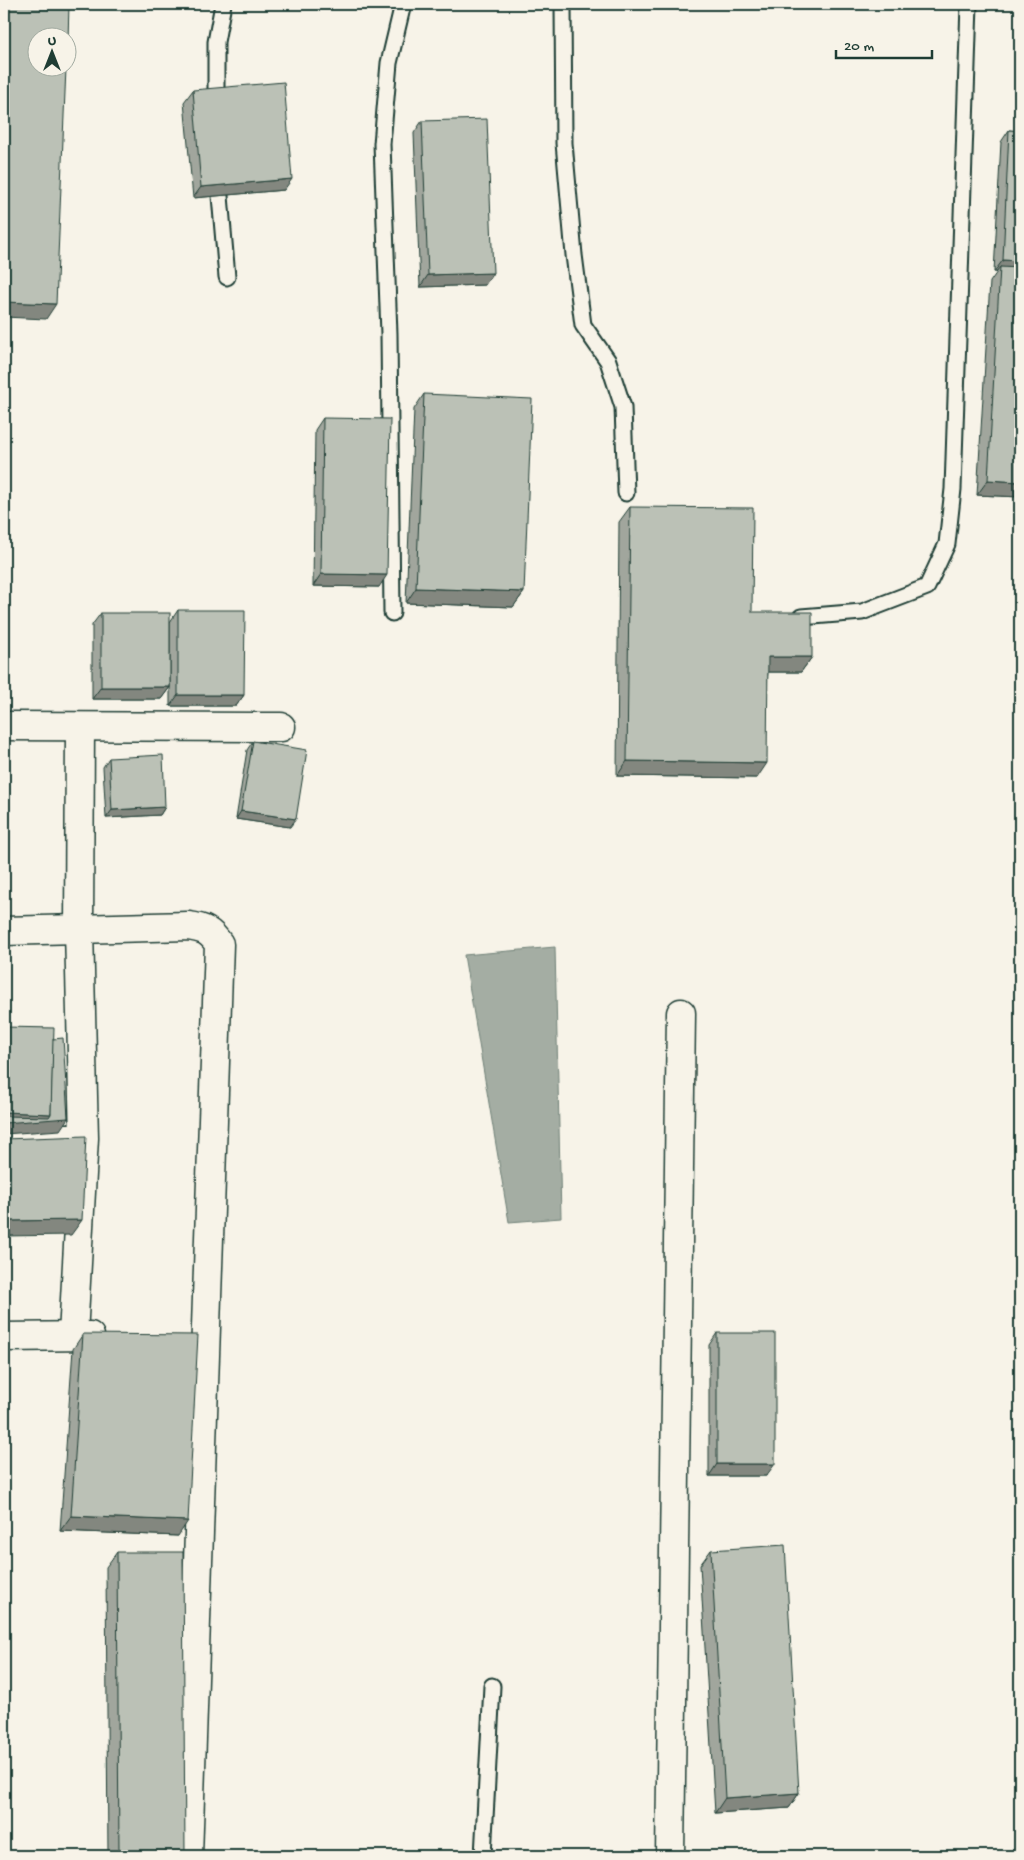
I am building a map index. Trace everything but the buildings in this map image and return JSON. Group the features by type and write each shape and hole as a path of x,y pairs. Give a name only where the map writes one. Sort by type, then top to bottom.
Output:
{"street":[{"path":"4,726 281,727"},
{"path":"73,1335 84,1138 80,930 80,727"},
{"path":"4,931 188,926 204,928 212,934 219,944 207,1342 188,1856"},
{"path":"670,1856 681,1013"},
{"path":"4,1138 84,1138"},
{"path":"4,1337 73,1335 111,1337"},
{"path":"178,1341 207,1342"}],"lane":[{"path":"216,98 216,42 223,4"},
{"path":"392,613 389,334 382,144 389,63 403,4"},
{"path":"563,4 564,143 575,264 584,325 608,361 622,407 626,493"},
{"path":"801,617 862,612 927,587 947,544 953,489 969,4"},
{"path":"220,196 227,277"},
{"path":"483,1856 492,1686"}],"shaded area":[{"path":"555,947 561,1218 509,1222 464,955"}]}
